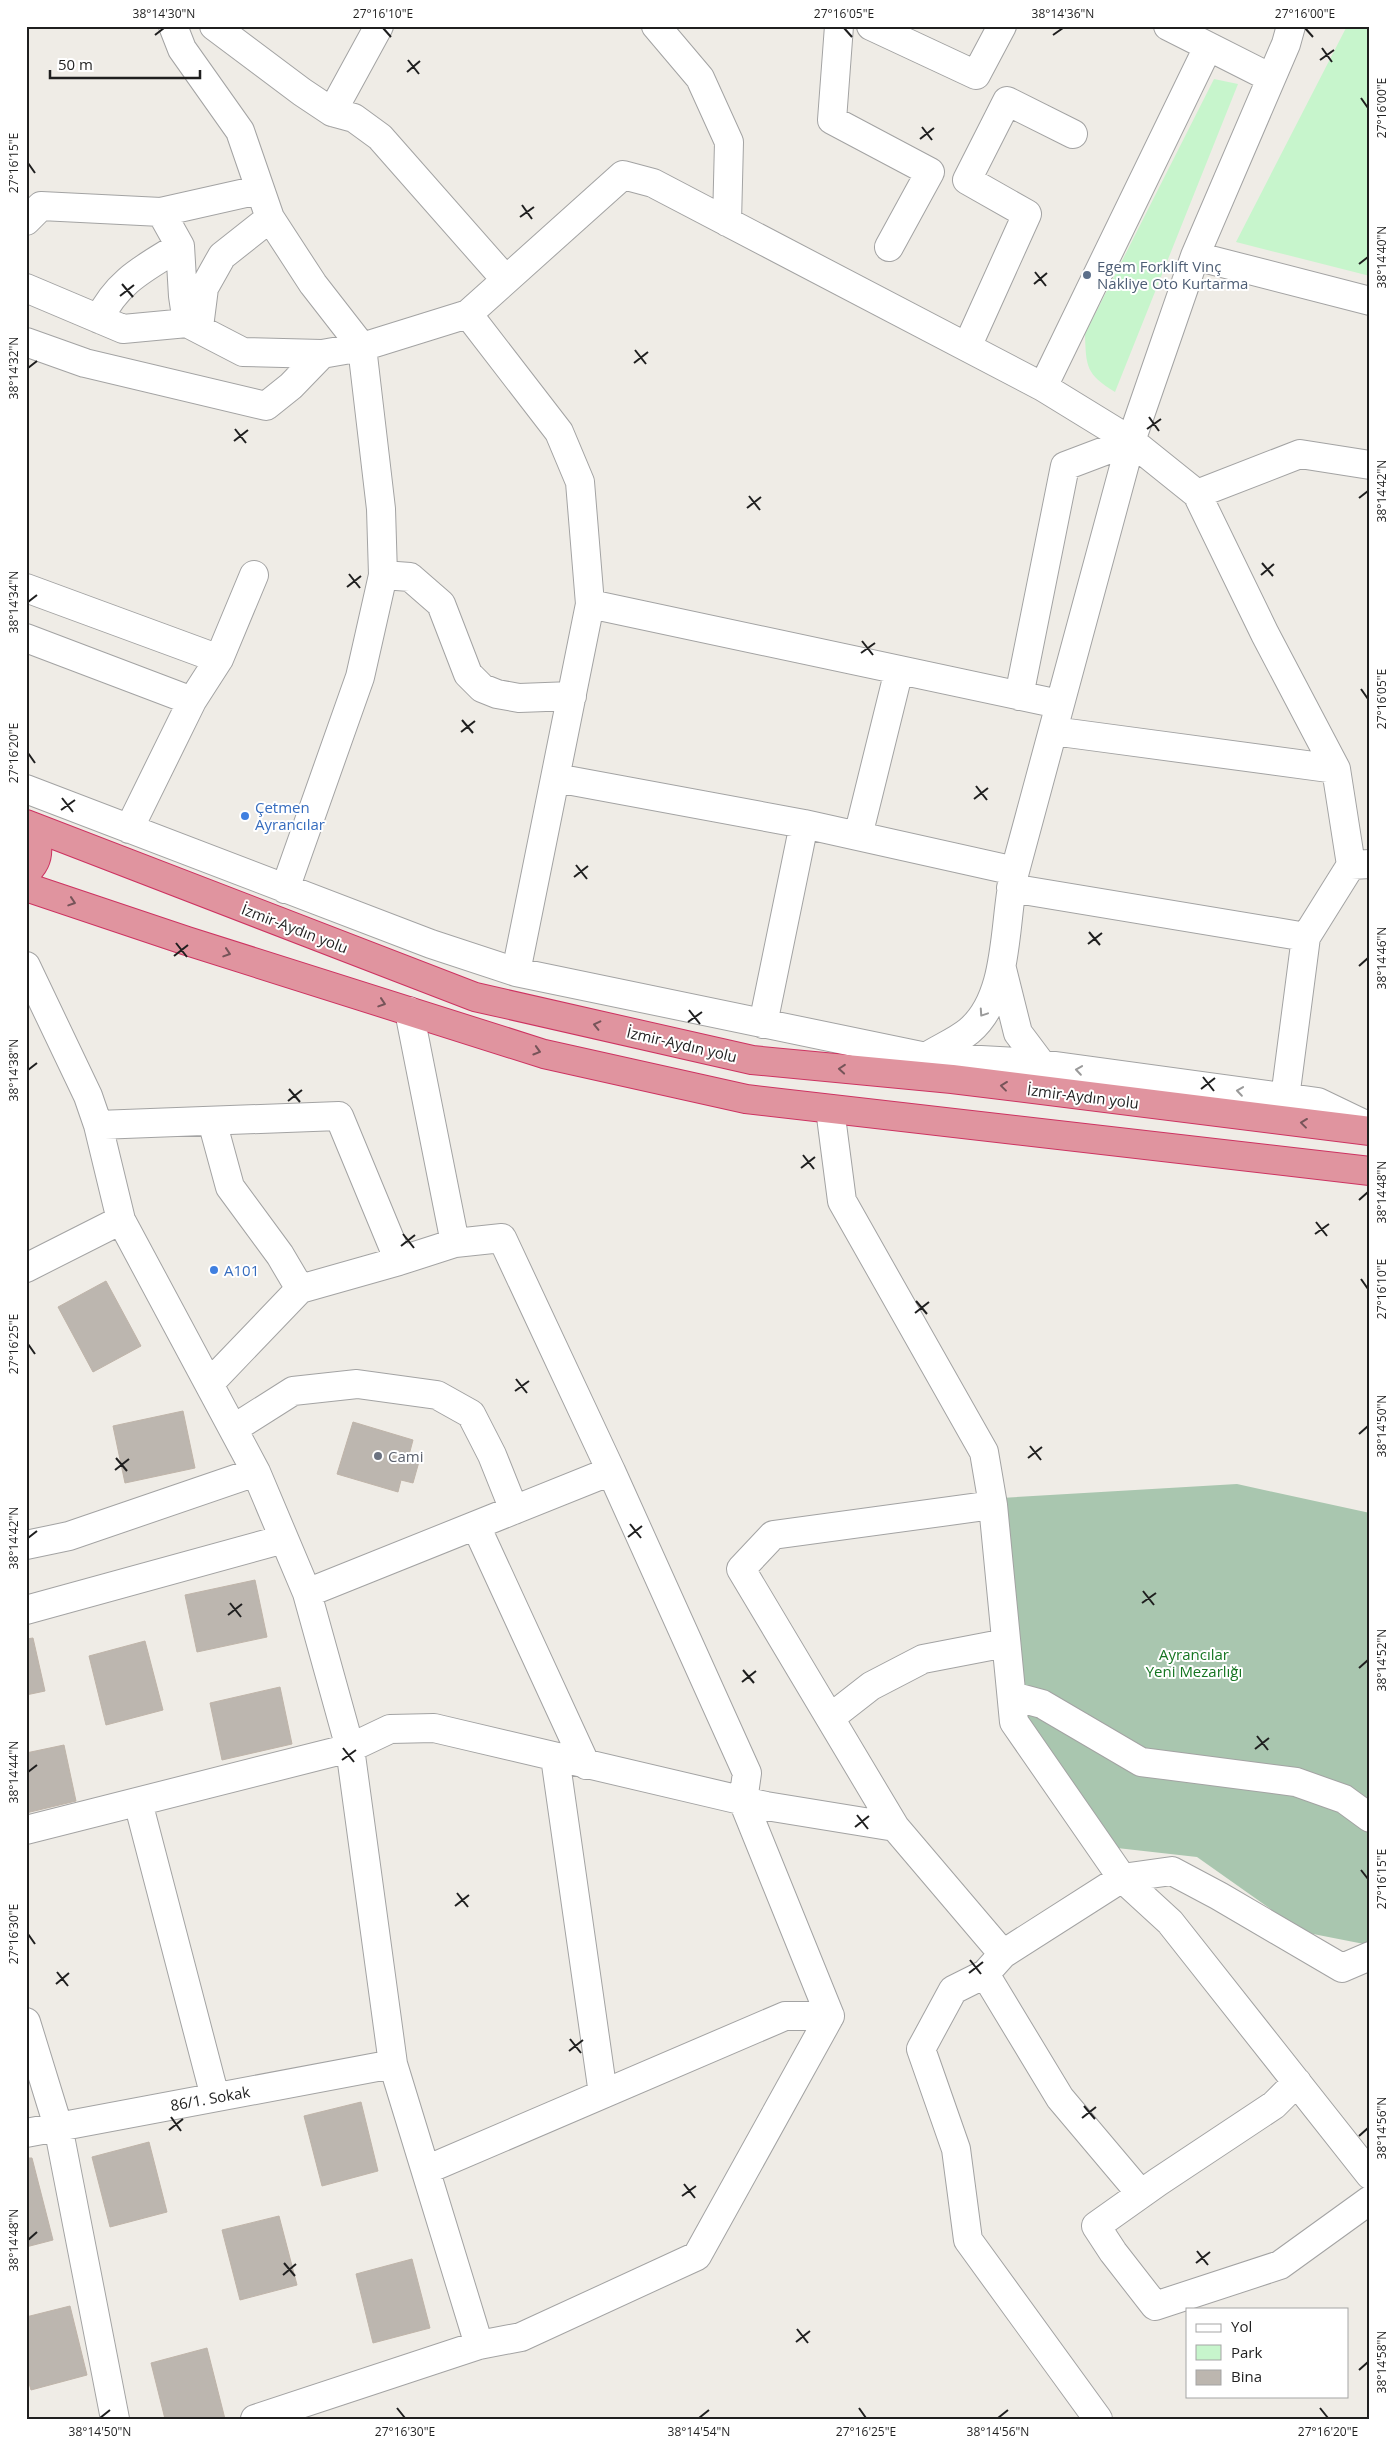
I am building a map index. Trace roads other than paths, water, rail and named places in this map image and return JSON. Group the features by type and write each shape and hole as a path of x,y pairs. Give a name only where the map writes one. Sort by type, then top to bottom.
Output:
{"highway":[{"path":"26,825 34,834 38,853 35,862 26,872"},
{"name":"İzmir-Aydın yolu","path":"26,825 475,997 752,1060 952,1079 1370,1129"},
{"path":"26,887 544,1054 746,1099 1370,1171"},
{"path":"882,1072 926,1057 952,1079"}],"street":[{"path":"173,26 182,49 240,131 270,218 313,284 362,347 381,509 383,575 360,677 285,889"},
{"path":"214,26 302,92 332,112 354,118 380,137 506,280"},
{"path":"332,112 380,26"},
{"path":"656,26 700,78 728,142 727,222"},
{"path":"839,26 832,120 930,172 888,247"},
{"path":"871,26 976,75 1002,26"},
{"path":"1168,26 1271,78"},
{"path":"926,1057 970,1031 986,1012 1002,969 1013,879 1131,441 1195,256 1292,32"},
{"path":"1044,387 1208,47"},
{"path":"967,347 1027,214 966,180 1007,102 1073,134"},
{"path":"26,288 123,329 193,325 244,352 322,354 362,347 468,314 623,175 653,183 1044,387 1131,441 1197,494 1265,634 1336,769 1360,865 1306,937 1285,1098"},
{"path":"31,211 161,212 259,190"},
{"path":"161,212 180,246 183,296 193,325"},
{"path":"193,325 204,288 222,256 270,218"},
{"path":"99,319 107,304 127,279 180,246"},
{"path":"1195,256 1370,301"},
{"path":"468,314 559,432 573,465 580,482 590,604 516,972"},
{"path":"26,342 85,363 266,406 290,386 322,354"},
{"path":"1019,696 1065,466 1131,441"},
{"path":"1197,494 1300,454 1370,465"},
{"path":"130,829 192,701 219,659 254,575"},
{"path":"383,575 410,577 441,604 468,674 482,688 497,694 519,698 572,696"},
{"path":"26,588 219,659"},
{"path":"590,604 1059,704"},
{"path":"26,638 192,701"},
{"path":"858,836 899,670"},
{"path":"1053,730 1336,769"},
{"path":"556,778 804,824 858,836 1013,879 1306,937"},
{"path":"26,789 431,944 516,972 926,1057 1042,1064 1318,1102 1370,1129"},
{"path":"763,1024 804,824"},
{"path":"26,966 88,1096 98,1124 121,1220 256,1472 307,1593 350,1748 394,2064 479,2346"},
{"path":"1002,969 1018,1033 1042,1064"},
{"path":"408,1011 455,1243"},
{"path":"830,1109 842,1200 984,1452 993,1506 1014,1722 1122,1878 1170,1922 1370,2175"},
{"path":"98,1124 339,1116 399,1261"},
{"path":"212,1121 230,1187 280,1254 300,1289"},
{"path":"26,1268 121,1220"},
{"path":"209,1384 300,1289 455,1243 502,1238 611,1471 747,1773 743,1801 830,2016"},
{"path":"233,1429 293,1391 357,1384 437,1395 471,1414 492,1455 514,1510"},
{"path":"307,1593 611,1471"},
{"path":"26,1545 68,1536 256,1472"},
{"path":"993,1506 773,1534 741,1568 895,1827 1004,1954"},
{"path":"476,1526 586,1764"},
{"path":"26,1610 284,1539"},
{"path":"830,1718 871,1686 923,1659 1006,1643"},
{"path":"1012,1696 1042,1704 1141,1762 1296,1782 1344,1799 1370,1818"},
{"path":"26,1830 350,1748 390,1729 434,1728 743,1801 895,1827"},
{"path":"555,1757 603,2094"},
{"path":"138,1802 215,2097"},
{"path":"1098,2419 968,2240 956,2149 921,2050 953,1990 985,1974 1004,1954 1122,1878 1172,1871 1219,1896 1342,1968 1370,1956"},
{"path":"985,1974 1060,2098 1141,2194"},
{"path":"426,2170 785,2016 830,2016"},
{"path":"255,2419 479,2346 521,2336 697,2256 830,2016"},
{"path":"26,2022 58,2126 115,2419"},
{"name":"86/1. Sokak","path":"26,2133 394,2064"},
{"path":"1296,2082 1274,2105 1096,2226 1113,2252 1155,2306 1280,2265 1370,2200"}],"place":[{"name":"Egem Forklift Vinç Nakliye Oto Kurtarma","path":"1087,275"},
{"name":"Çetmen Ayrancılar","path":"245,816"},
{"name":"A101","path":"214,1270"},
{"name":"Cami","path":"378,1456"}],"park label":[{"name":"Ayrancılar Yeni Mezarlığı","path":"1194,1662"}]}
